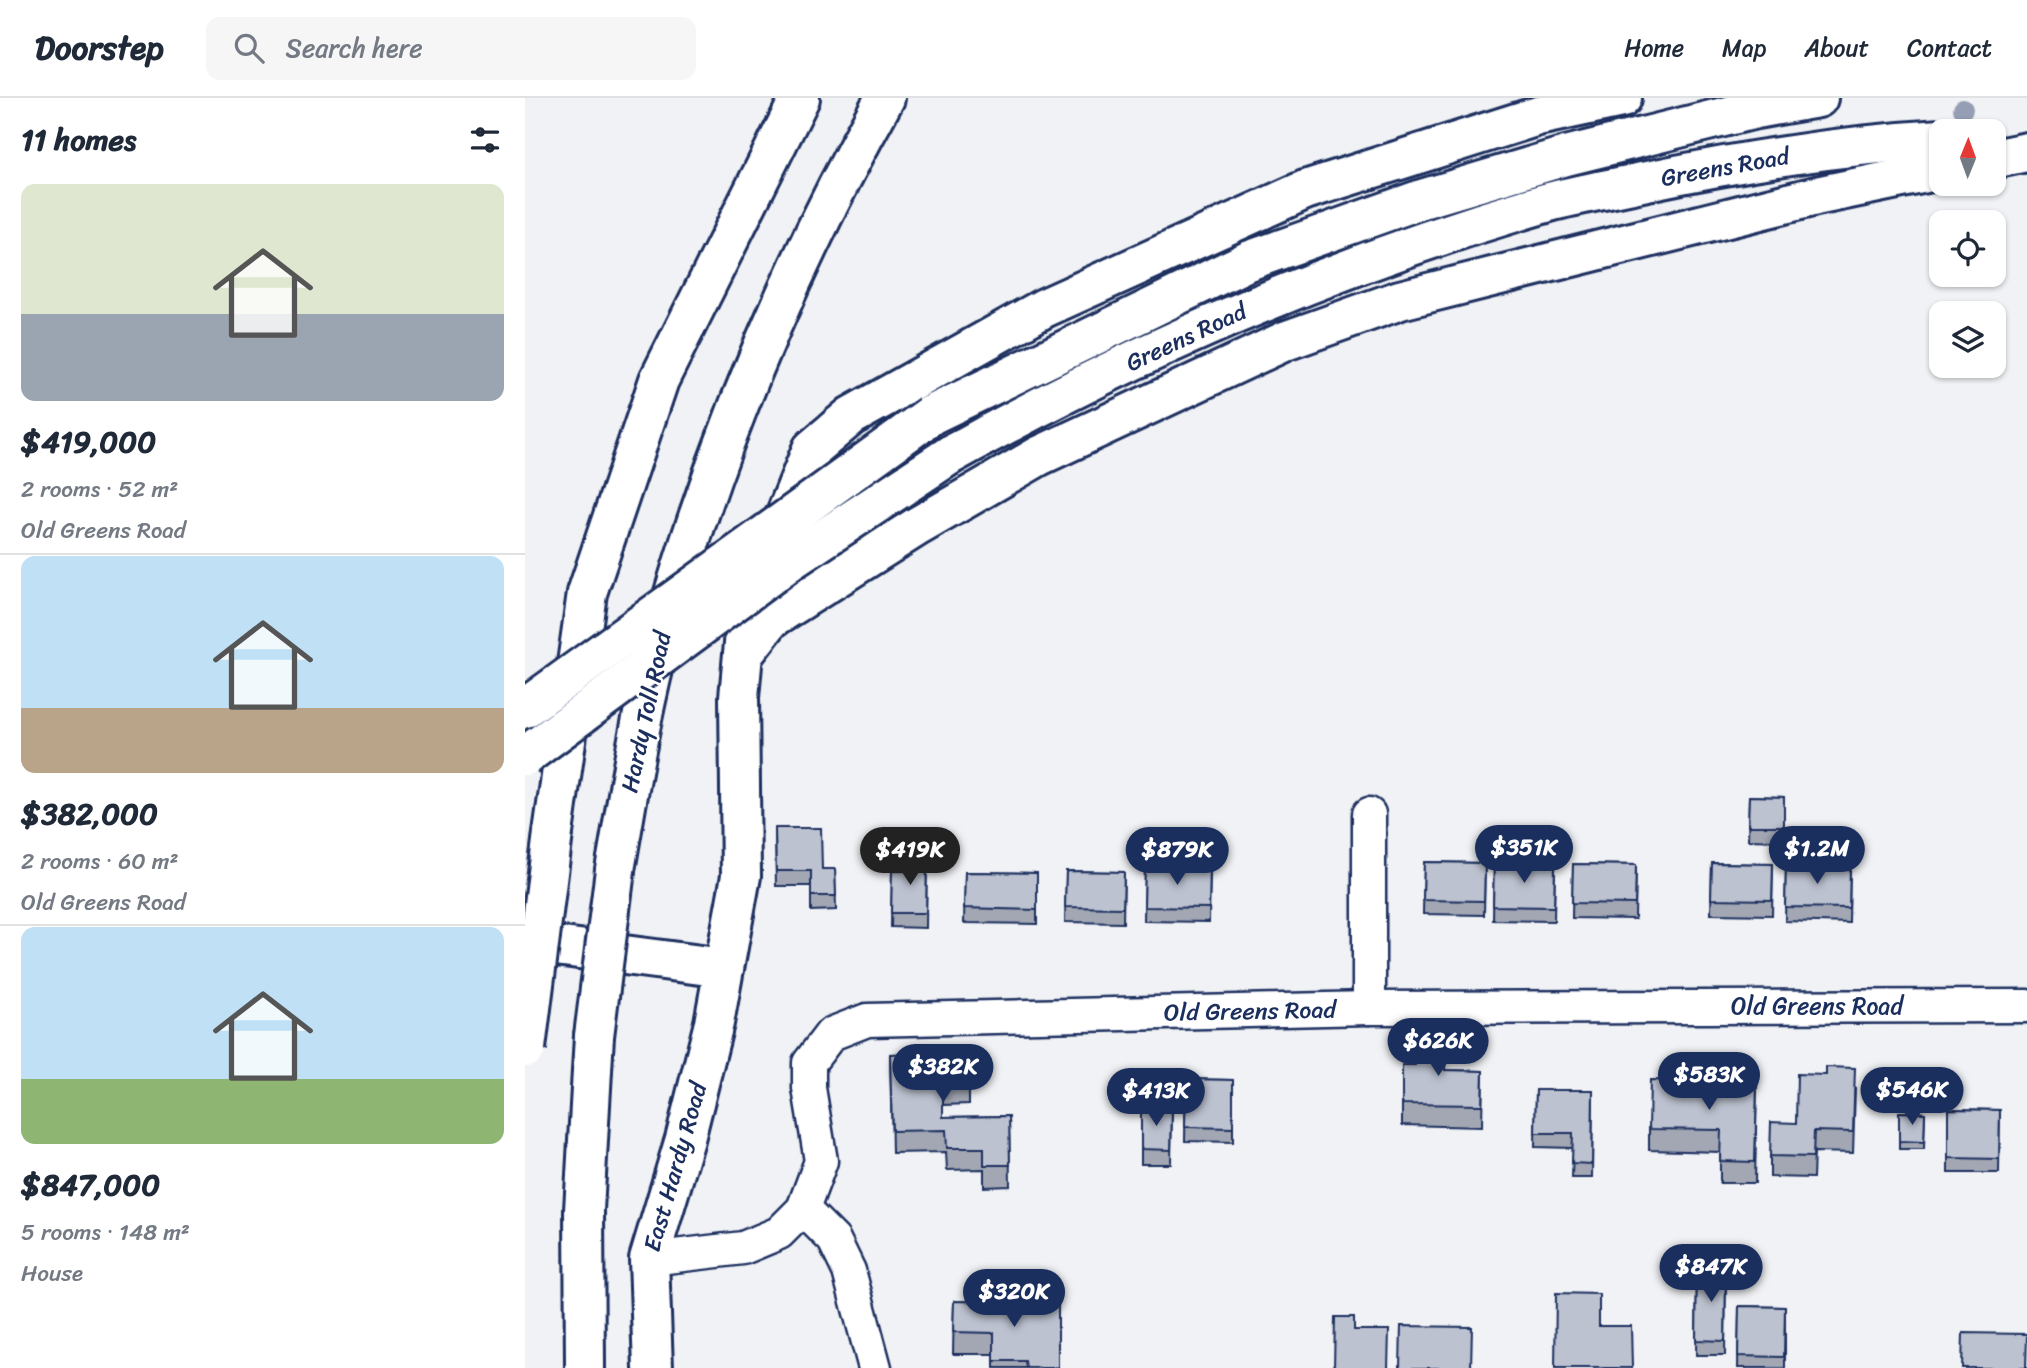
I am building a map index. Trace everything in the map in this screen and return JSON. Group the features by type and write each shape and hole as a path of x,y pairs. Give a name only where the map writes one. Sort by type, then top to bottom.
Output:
{"main road":[{"path":"526,1055 586,593 659,380 800,98"},
{"name":"Hardy Toll Road","path":"585,1368 584,1197 594,1036 615,870 641,721 663,630 715,472 761,350 807,246 885,98"},
{"name":"East Hardy Road","path":"653,1368 649,1259 685,1139 724,968 741,876 739,697 747,611 812,449 851,416 1044,308 1305,190 1538,116 1622,98"},
{"name":"Greens Road","path":"525,708 931,415 1248,261 1422,199 1566,156 1755,109 1818,98"},
{"path":"2006,135 2027,135"},
{"name":"Greens Road","path":"525,756 790,561 950,454 1037,406 1265,301 1550,202 1697,170 1871,143 1929,140"},
{"path":"2006,156 2027,152"},
{"path":"743,656 771,619 918,526 1039,456 1285,341 1400,300 1816,196 1929,172"},
{"path":"851,416 844,451 886,519 918,526"},
{"path":"525,942 724,968"}],"street":[{"path":"1369,814 1369,1008"},
{"name":"Old Greens Road","path":"649,1259 743,1248 779,1233 803,1209 821,1161 809,1088 809,1063 831,1034 867,1020 1369,1008 2027,1006"},
{"path":"803,1209 834,1240 849,1271 875,1368"}],"building":[{"path":"1749,796 1784,797 1784,826 1748,826"},
{"path":"775,828 821,828 822,869 835,869 836,896 811,896 811,871 776,871"},
{"path":"910,854 927,854 926,913 891,913 892,871 910,871"},
{"path":"1424,862 1485,863 1484,901 1423,900"},
{"path":"1494,863 1555,864 1554,907 1493,906"},
{"path":"1712,863 1773,864 1772,900 1711,899"},
{"path":"1573,864 1636,865 1635,904 1572,903"},
{"path":"1786,864 1850,865 1849,908 1785,907"},
{"path":"1145,866 1210,867 1209,908 1144,907"},
{"path":"1066,871 1124,872 1123,908 1065,907"},
{"path":"965,872 1037,873 1037,910 964,908"},
{"path":"1415,1036 1446,1036 1445,1070 1483,1071 1482,1105 1402,1104 1402,1065 1415,1065"},
{"path":"969,1052 969,1083 943,1084 943,1117 1009,1116 1010,1165 984,1165 984,1148 947,1148 946,1130 892,1131 890,1054"},
{"path":"1826,1067 1855,1068 1853,1132 1814,1131 1813,1157 1770,1156 1771,1122 1796,1123 1797,1074 1826,1075"},
{"path":"1186,1079 1233,1080 1233,1128 1185,1127"},
{"path":"1650,1080 1757,1082 1755,1162 1720,1161 1721,1130 1649,1129"},
{"path":"1536,1090 1593,1090 1592,1164 1572,1163 1573,1133 1535,1133"},
{"path":"1141,1107 1172,1108 1171,1150 1141,1149"},
{"path":"1948,1109 2000,1110 1999,1159 1948,1158"},
{"path":"1899,1112 1925,1113 1924,1142 1899,1141"},
{"path":"1697,1268 1726,1268 1725,1341 1696,1340"},
{"path":"1556,1293 1599,1294 1599,1326 1631,1326 1632,1368 1555,1368"},
{"path":"954,1301 1058,1302 1058,1368 1026,1368 1025,1361 994,1361 994,1333 953,1332"},
{"path":"1739,1306 1785,1307 1784,1357 1738,1356"},
{"path":"1335,1317 1354,1317 1354,1330 1389,1330 1388,1368 1334,1368"},
{"path":"1401,1326 1472,1327 1471,1368 1400,1368"},
{"path":"1963,1333 2027,1334 2026,1368 1962,1368"}]}
